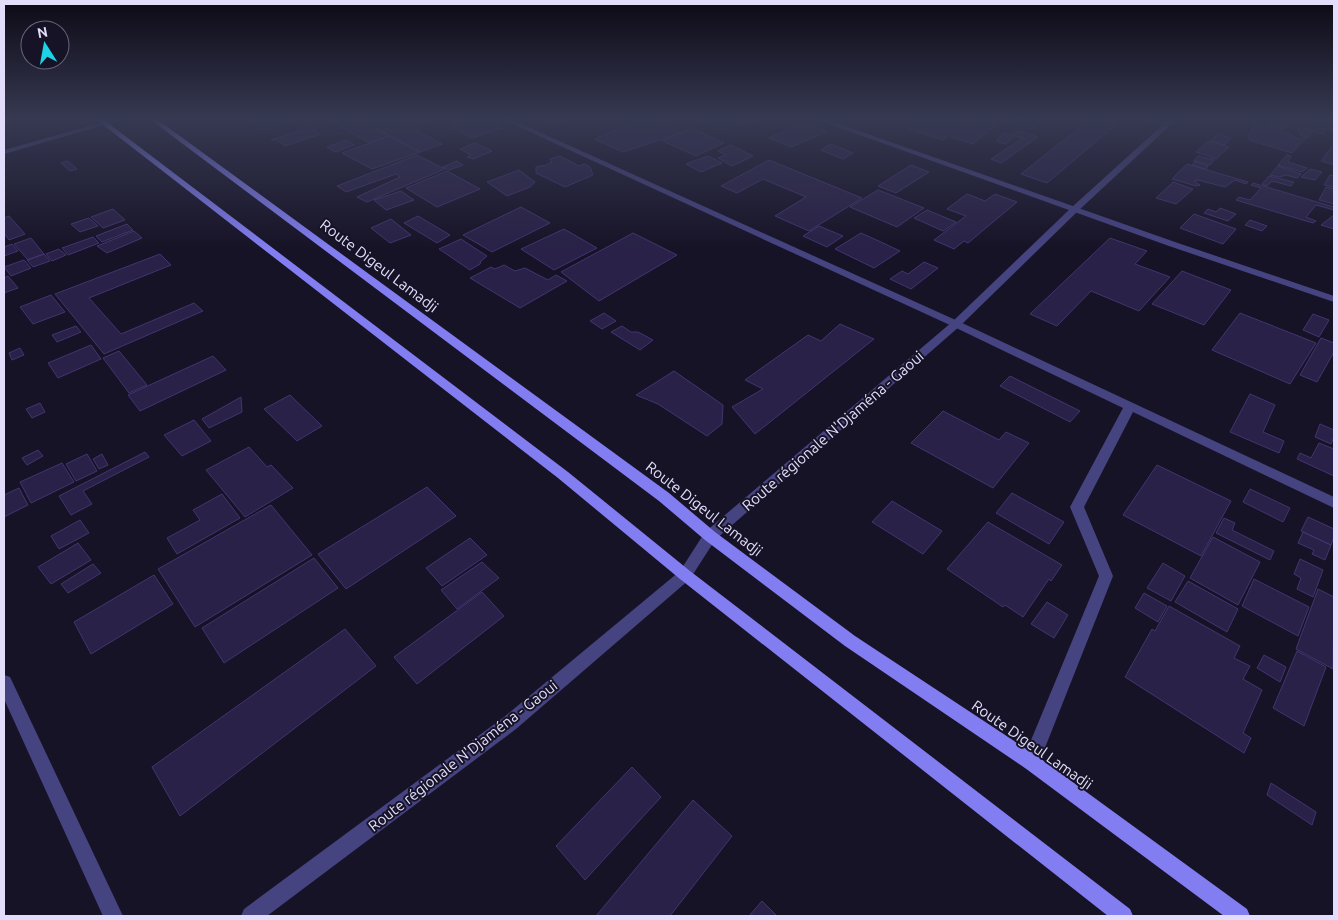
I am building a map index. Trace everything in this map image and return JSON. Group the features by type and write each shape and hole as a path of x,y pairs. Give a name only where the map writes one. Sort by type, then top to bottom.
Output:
{"main road":[{"path":"161,163 556,469 685,575 1123,916"},
{"name":"Route Digeul Lamadji","path":"212,163 656,492 710,536 850,641 1030,762 1240,916"}],"street":[{"path":"602,163 956,324 1334,503"},
{"path":"944,163 1334,299"},
{"name":"Route régionale N'Djaména - Gaoui","path":"251,916 510,723 685,575 710,536 956,324 1125,163"},
{"path":"1030,762 1106,576 1077,507 1130,408"},
{"path":"4,682 113,916"}],"building":[{"path":"61,163 70,163 77,169 70,171"},
{"path":"361,163 389,163 372,169"},
{"path":"397,163 433,163 445,169 367,202 357,197 400,177 396,174 346,192 337,186"},
{"path":"452,163 463,165 449,170 443,167"},
{"path":"550,163 573,163 579,166 584,164 590,167 593,175 565,187 536,173 536,167"},
{"path":"689,163 722,163 701,172 686,164"},
{"path":"727,163 738,163 732,166"},
{"path":"764,163 776,163 862,198 809,231 775,216 806,197 763,179 737,193 721,186"},
{"path":"1035,163 1071,163 1047,183 1021,174"},
{"path":"1194,163 1200,163 1208,166 1206,169 1192,165"},
{"path":"1280,163 1291,163 1307,168 1302,172 1278,165"},
{"path":"1187,164 1248,182 1246,184 1235,180 1225,187 1198,180 1194,181 1200,185 1196,186 1172,179"},
{"path":"911,165 929,172 896,193 878,186"},
{"path":"1278,166 1301,174 1297,178 1286,175 1280,177 1270,175"},
{"path":"1310,169 1322,172 1315,180 1301,177"},
{"path":"519,170 535,182 530,187 507,196 487,182"},
{"path":"447,171 480,189 437,207 406,188"},
{"path":"1330,175 1334,176 1334,187 1324,185"},
{"path":"1269,176 1294,182 1291,186 1272,181 1267,186 1262,184"},
{"path":"1173,182 1193,189 1176,204 1156,198"},
{"path":"1253,183 1334,207 1334,210 1316,205 1306,217 1316,221 1313,223 1236,200 1239,197 1250,200 1261,188 1251,185"},
{"path":"1326,187 1334,189 1334,204 1319,200"},
{"path":"878,190 924,208 897,227 850,207"},
{"path":"401,191 414,200 386,210 374,200"},
{"path":"967,194 985,201 995,194 1017,202 968,243 964,241 954,249 934,240 966,216 947,209"},
{"path":"521,207 550,223 492,252 463,235"},
{"path":"1220,208 1236,214 1228,221 1204,213 1208,209 1216,212"},
{"path":"113,209 125,220 103,228 91,217"},
{"path":"927,210 956,222 943,231 914,218"},
{"path":"1194,214 1236,229 1223,244 1180,228"},
{"path":"1334,215 1334,229 1321,225"},
{"path":"9,216 25,234 9,240 4,233 4,218"},
{"path":"418,216 450,235 437,243 404,223"},
{"path":"89,218 98,226 80,232 71,224"},
{"path":"391,219 411,235 390,243 371,228"},
{"path":"1250,220 1267,226 1262,231 1245,225"},
{"path":"127,224 133,230 102,242 96,236"},
{"path":"819,226 843,236 827,247 803,236"},
{"path":"564,229 597,248 554,270 521,249"},
{"path":"134,231 142,238 107,253 97,246"},
{"path":"633,233 677,255 599,301 561,272"},
{"path":"861,233 900,251 874,268 835,249"},
{"path":"93,237 99,243 68,255 62,248"},
{"path":"31,238 44,254 28,260 14,244"},
{"path":"1110,238 1147,251 1135,264 1170,277 1139,311 1091,291 1057,326 1030,314"},
{"path":"461,239 487,256 480,264 470,270 439,249"},
{"path":"12,244 18,251 4,256 4,247"},
{"path":"59,249 66,255 52,261 46,254"},
{"path":"44,254 50,261 33,267 27,260"},
{"path":"160,254 171,265 89,298 121,334 194,303 203,311 104,354 55,294"},
{"path":"24,260 31,268 11,276 4,267"},
{"path":"924,262 938,268 911,289 890,279 902,271 908,274"},
{"path":"504,265 515,271 525,268 548,280 556,275 567,281 520,308 470,278 491,267 495,269"},
{"path":"1182,271 1231,290 1204,325 1152,304"},
{"path":"8,276 18,288 4,293 4,278"},
{"path":"51,295 65,312 33,324 20,307"},
{"path":"604,313 616,321 602,329 590,321"},
{"path":"1240,313 1316,343 1290,384 1212,350"},
{"path":"1313,314 1329,320 1319,337 1303,330"},
{"path":"840,324 874,339 755,434 732,407 763,389 745,380 808,335 821,341"},
{"path":"76,326 81,332 57,342 52,335"},
{"path":"622,326 631,332 638,332 653,340 640,350 611,332"},
{"path":"1321,338 1334,343 1334,352 1317,382 1300,375"},
{"path":"91,345 101,359 58,378 48,363"},
{"path":"20,348 24,355 12,360 9,353"},
{"path":"119,351 147,385 129,393 103,358"},
{"path":"213,356 226,370 140,411 128,395"},
{"path":"674,371 723,405 722,424 707,436 658,404 636,395"},
{"path":"1010,376 1080,411 1070,422 1000,386"},
{"path":"1250,394 1275,405 1263,432 1284,441 1279,453 1230,432"},
{"path":"290,395 322,426 297,441 264,409"},
{"path":"241,397 242,412 209,428 202,419"},
{"path":"40,403 45,412 32,418 26,409"},
{"path":"943,411 999,440 1006,432 1029,443 993,488 911,443"},
{"path":"194,420 211,441 182,456 164,435"},
{"path":"1320,424 1334,430 1331,444 1315,437"},
{"path":"1319,443 1334,449 1334,476 1297,459 1300,453 1311,458"},
{"path":"249,447 267,467 271,465 293,488 245,517 206,470"},
{"path":"38,450 43,456 27,465 22,458"},
{"path":"145,452 149,457 83,491 92,504 71,515 59,496"},
{"path":"87,454 97,471 76,481 66,464"},
{"path":"102,454 108,465 99,469 93,459"},
{"path":"62,463 74,482 31,503 20,482"},
{"path":"1157,465 1231,501 1201,556 1123,515"},
{"path":"427,487 456,516 346,589 318,554"},
{"path":"19,488 28,505 4,517 4,495"},
{"path":"1250,489 1290,508 1283,522 1243,502"},
{"path":"1012,493 1064,522 1049,544 996,513"},
{"path":"222,494 240,518 177,554 167,538 200,520 193,510"},
{"path":"892,501 942,531 923,554 872,522"},
{"path":"271,505 312,555 195,627 158,569"},
{"path":"1308,517 1334,529 1331,545 1301,531"},
{"path":"1224,518 1235,523 1232,530 1274,551 1270,560 1216,533"},
{"path":"80,520 89,533 59,549 51,536"},
{"path":"988,522 1062,565 1051,581 1049,579 1023,617 1005,605 1003,607 947,569"},
{"path":"1303,532 1331,545 1325,560 1312,554 1314,550 1298,543"},
{"path":"1213,537 1260,562 1238,605 1190,578"},
{"path":"470,538 487,555 442,586 426,568"},
{"path":"78,543 91,560 51,584 38,567"},
{"path":"314,558 338,588 224,663 202,628"},
{"path":"1300,559 1323,570 1313,597 1297,589 1301,578 1294,574"},
{"path":"482,562 499,578 457,609 441,590"},
{"path":"1163,563 1185,576 1171,601 1147,588"},
{"path":"93,564 101,573 68,593 61,584"},
{"path":"154,575 173,604 91,654 74,622"},
{"path":"1254,579 1309,607 1298,636 1242,606"},
{"path":"1188,581 1238,609 1227,632 1175,602"},
{"path":"1318,589 1334,597 1333,669 1296,649"},
{"path":"482,592 504,616 417,684 394,657"},
{"path":"1144,593 1167,606 1158,622 1135,608"},
{"path":"1047,602 1068,615 1054,638 1031,624"},
{"path":"1169,606 1240,646 1234,658 1250,666 1243,679 1262,690 1243,733 1251,738 1244,753 1125,677 1152,629 1155,631"},
{"path":"345,629 376,666 180,816 152,767"},
{"path":"1297,651 1326,667 1304,726 1273,708"},
{"path":"1264,655 1286,667 1280,682 1257,668"},
{"path":"632,767 661,797 585,880 556,846"},
{"path":"1271,783 1316,812 1312,825 1267,795"},
{"path":"693,800 732,836 670,916 596,916"},
{"path":"762,901 777,916 749,916"}]}
